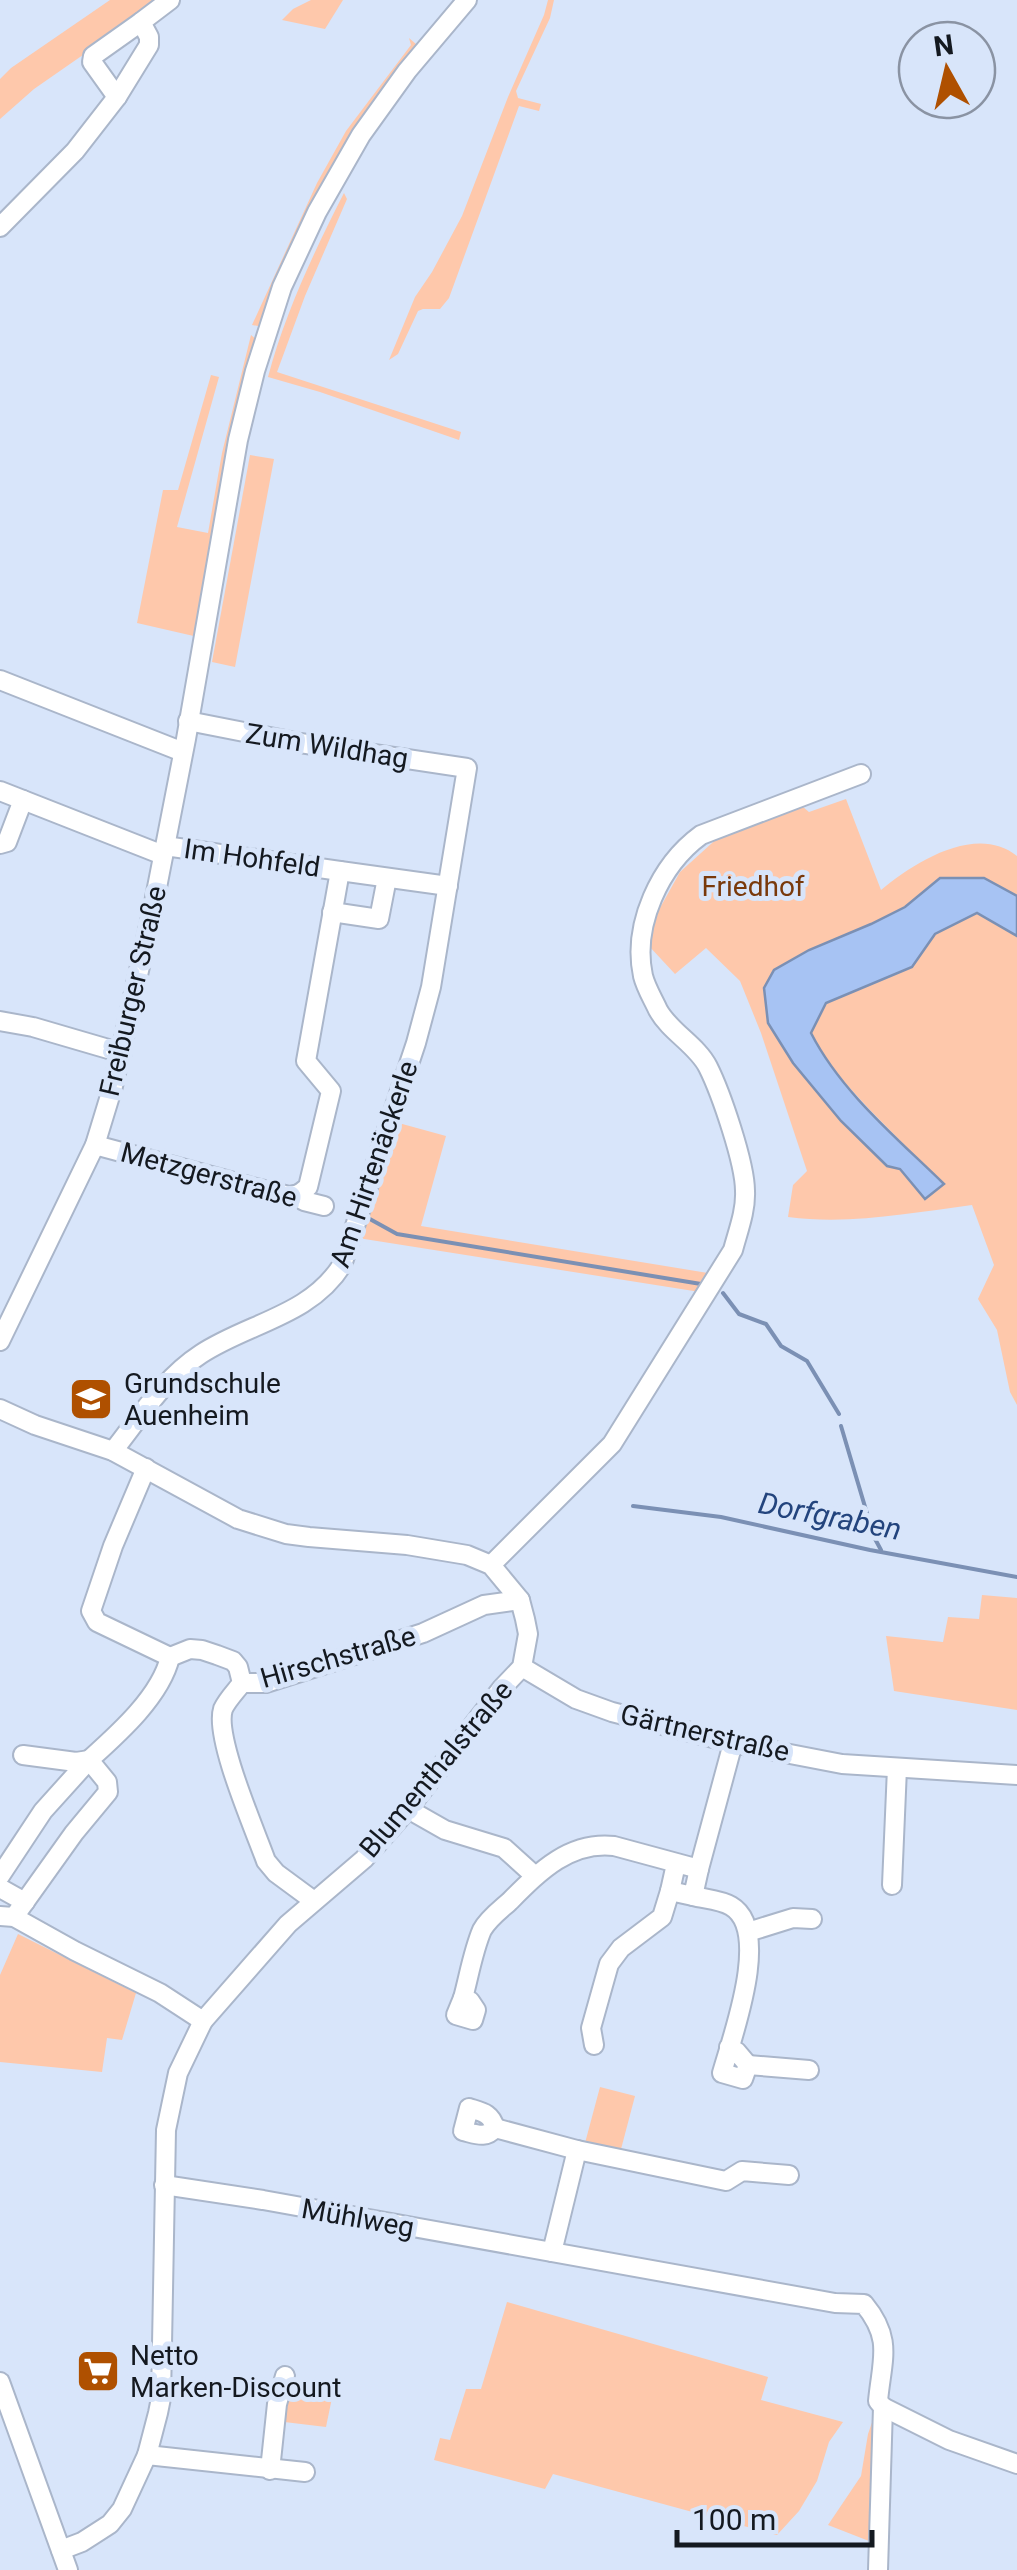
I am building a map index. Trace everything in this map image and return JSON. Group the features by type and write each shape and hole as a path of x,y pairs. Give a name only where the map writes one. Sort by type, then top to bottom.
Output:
{"street":[{"path":"116,97 92,62 92,56 170,0"},
{"name":"Freiburger Straße","path":"0,1341 95,1144 122,1053 183,752 238,440 282,287 317,212 360,135 467,0"},
{"path":"0,227 55,174 116,97 148,45 149,38 140,22"},
{"path":"0,680 183,752"},
{"name":"Zum Wildhag","path":"188,721 300,743 467,768"},
{"name":"Am Hirtenäckerle","path":"113,1452 173,1375 203,1352 286,1314 331,1282 342,1265 431,987 467,768"},
{"path":"491,1565 612,1444 733,1250 743,1215 742,1170 707,1064 667,1022 647,989 641,941 654,894 675,860 701,835 860,774"},
{"name":"Im Hohfeld","path":"0,791 164,850 448,886"},
{"path":"0,844 7,842 24,800"},
{"name":"Im Hohfeld","path":"299,1194 308,1187 332,1091 306,1061 340,871"},
{"name":"Im Hohfeld","path":"332,912 380,919 387,878"},
{"path":"0,1022 33,1027 122,1053"},
{"name":"Metzgerstraße","path":"95,1144 288,1196 299,1194 304,1201 324,1206"},
{"path":"0,1409 113,1452 238,1519 286,1534 467,1554 491,1565 520,1600"},
{"path":"0,1876 44,1811 118,1734 167,1671 170,1657 97,1622 91,1611 112,1546 146,1468"},
{"name":"Hirschstraße","path":"170,1657 190,1649 202,1650 233,1661 242,1684 266,1683 423,1633 484,1605 520,1600"},
{"name":"Blumenthalstraße","path":"61,2550 110,2524 122,2509 147,2456 161,2398 166,2130 178,2073 203,2021 288,1924 364,1859 522,1667 528,1634 520,1600"},
{"name":"Gärtnerstraße","path":"522,1667 576,1699 612,1712 733,1743 842,1764 1017,1775"},
{"path":"242,1684 223,1710 226,1750 266,1860 276,1874 314,1901"},
{"path":"693,1896 733,1743"},
{"path":"23,1755 89,1760"},
{"path":"13,1911 108,1792 107,1782 89,1760"},
{"path":"892,1885 897,1768"},
{"path":"408,1809 445,1830 504,1848 535,1876"},
{"path":"463,1998 486,1924 535,1876 562,1856 600,1845 614,1846 699,1869"},
{"path":"594,2045 591,2028 608,1964 621,1948 662,1917 676,1864"},
{"path":"0,1888 13,1911 74,1951 160,1993 203,2021"},
{"path":"670,1890 730,1906 748,1932 749,1969 722,2073 743,2079 748,2065 809,2070"},
{"path":"748,1932 792,1918 812,1919"},
{"path":"495,2128 577,2150 726,2181 742,2171 789,2175"},
{"path":"552,2252 577,2150"},
{"name":"Mühlweg","path":"164,2185 864,2304 882,2330 878,2402 883,2407"},
{"path":"270,2470 277,2404 285,2376"},
{"path":"0,2382 68,2570"},
{"path":"878,2570 883,2407 949,2440 1017,2464"},
{"path":"147,2456 305,2472"}],"green space":[{"path":"110,0 162,0 34,89 0,119 0,79"},
{"path":"311,0 343,0 325,29 282,20 293,9"},
{"path":"548,0 554,0 550,18 516,91 518,98 541,104 539,111 519,106 449,298 440,309 418,311 398,354 389,360 415,297 462,216"},
{"path":"409,38 416,44 416,50 263,324 252,325 317,183 346,131 411,45"},
{"path":"344,193 347,199 277,372 461,432 459,440 268,377 301,283"},
{"path":"251,335 257,340 198,637 137,623 163,490 178,490 211,375 219,377 177,527 208,533 222,453"},
{"path":"250,455 274,459 235,667 212,662"},
{"name":"Friedhof","path":"846,799 881,890 928,858 965,845 984,843 1017,856 1017,896 984,878 940,878 905,907 809,950 775,970 764,988 925,1199 943,1184 826,1062 810,1033 826,1003 912,967 935,934 978,913 1017,936 1017,1405 1010,1392 997,1330 978,1299 994,1265 972,1205 857,1219 788,1217 793,1185 807,1171 740,981 706,948 675,974 648,945 656,915 680,872 722,834 803,807 809,812"},
{"path":"395,1122 446,1136 421,1226 714,1274 700,1292 358,1238"},
{"path":"982,1595 1017,1598 1017,1710 894,1691 886,1636 943,1642 948,1617 979,1619"},
{"path":"18,1934 136,1993 122,2040 107,2038 102,2072 0,2062 0,1975"},
{"path":"600,2087 635,2096 620,2153 585,2143"},
{"path":"507,2302 768,2377 761,2400 843,2422 829,2442 817,2481 799,2511 777,2535 553,2474 545,2489 434,2460 440,2438 450,2440 466,2389 481,2389"},
{"path":"284,2386 333,2393 326,2427 276,2421"},
{"path":"876,2411 874,2543 828,2525 861,2476"}],"water":[{"path":"940,878 984,878 1017,896 1017,936 977,913 935,934 912,967 826,1003 811,1033 854,1095 944,1184 925,1199 900,1169 887,1166 841,1121 793,1063 768,1023 764,988 774,970 905,907"}],"waterway":[{"path":"368,1218 397,1234 701,1284"},
{"path":"723,1293 739,1314 766,1324 781,1346 807,1361 839,1414"},
{"path":"841,1426 881,1550"},
{"name":"Dorfgraben","path":"633,1506 721,1517 1017,1577"}],"place":[{"name":"Grundschule Auenheim","path":"91,1399"},
{"name":"Netto Marken-Discount","path":"98,2371"}]}
